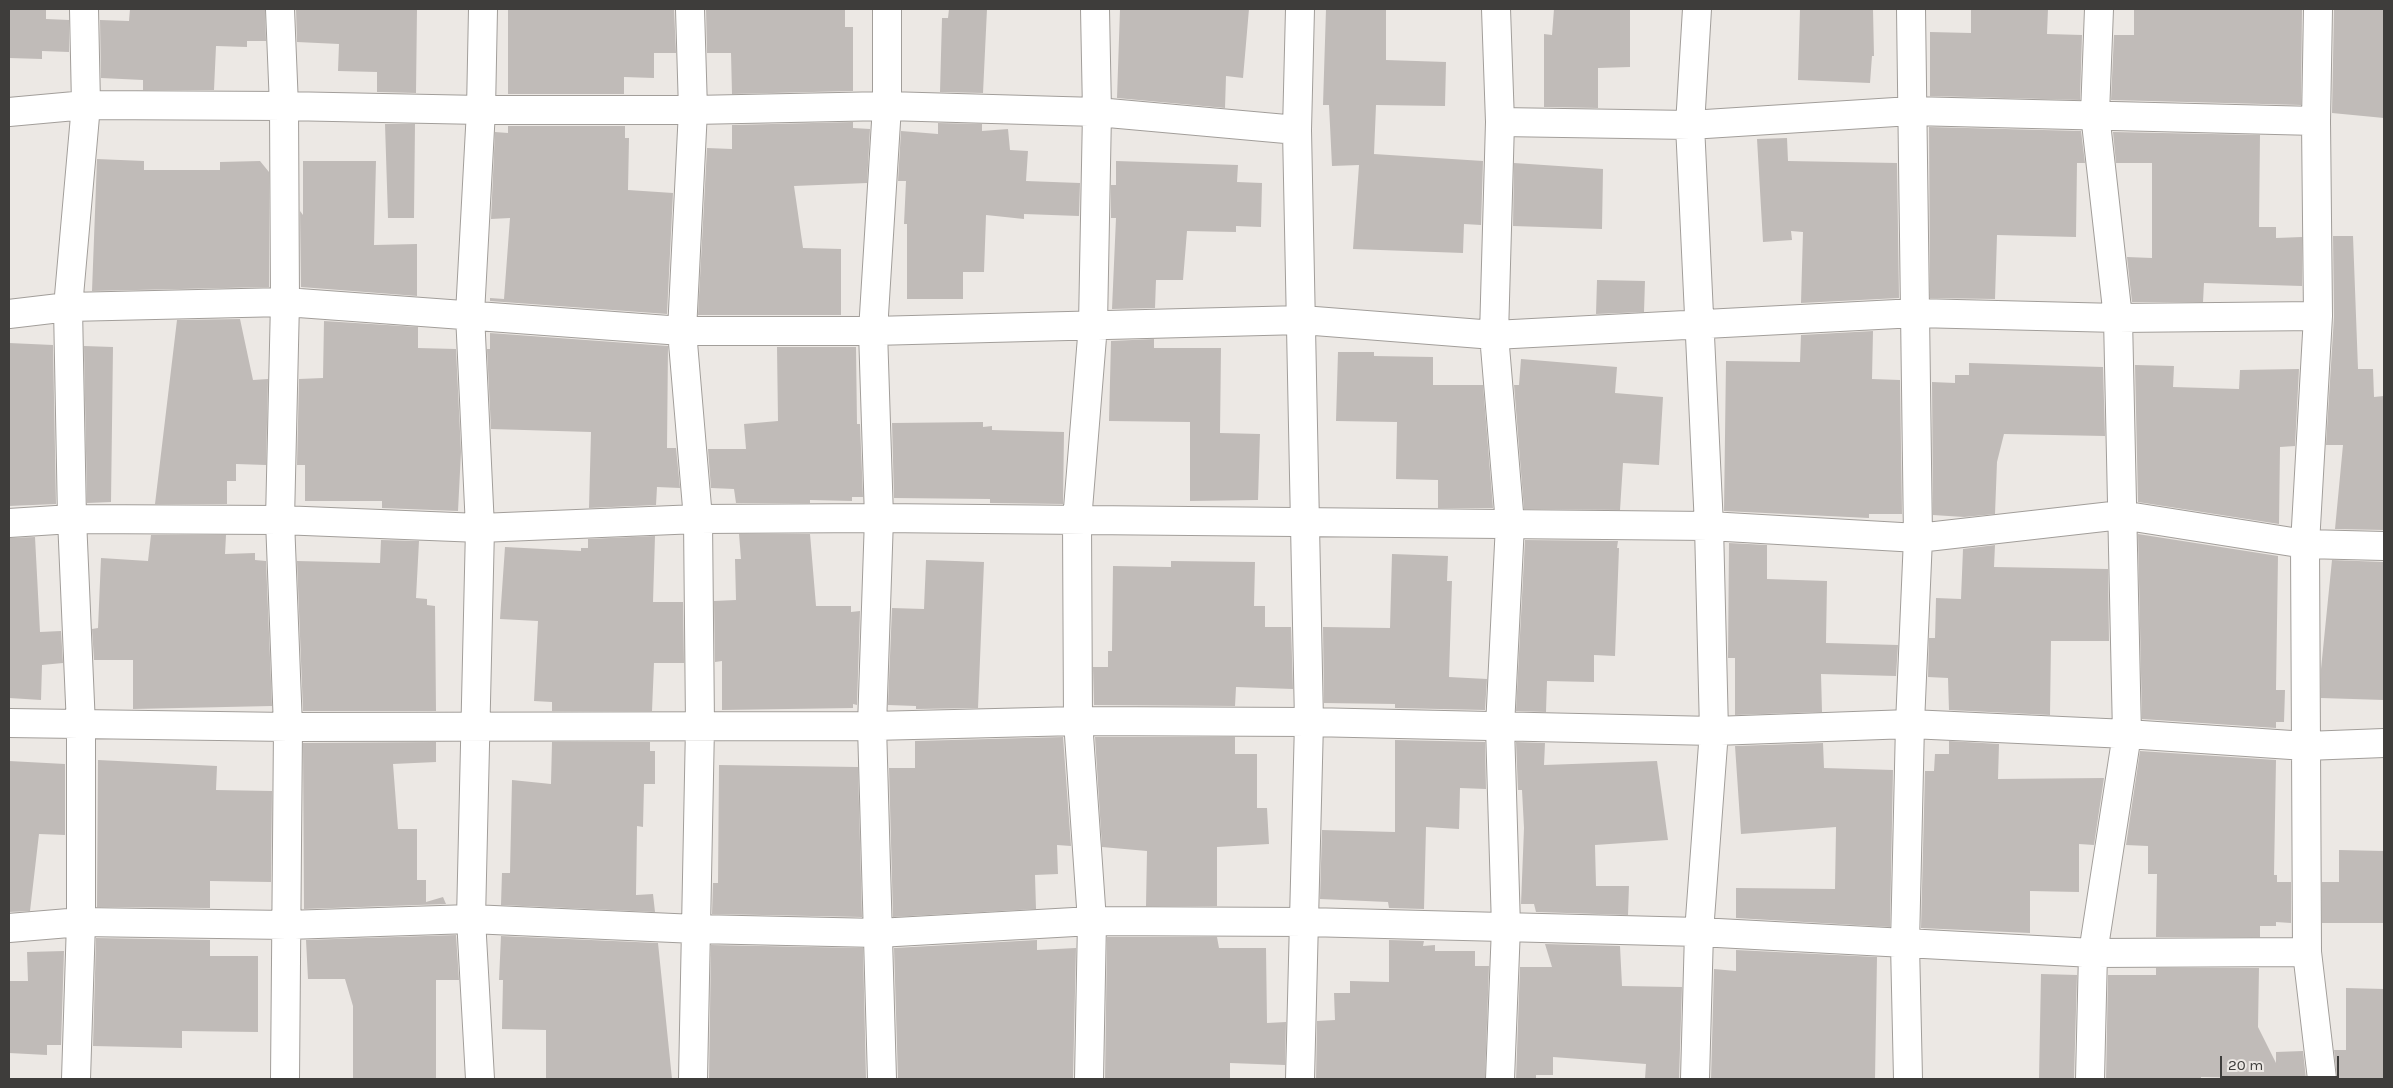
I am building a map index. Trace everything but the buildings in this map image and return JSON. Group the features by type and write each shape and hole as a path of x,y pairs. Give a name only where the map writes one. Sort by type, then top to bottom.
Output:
{"street":[{"path":"76,1079 82,922 81,726 72,519 68,307 86,106 84,9"},
{"path":"280,9 284,106 285,302 280,520 288,727 285,1079"},
{"path":"480,1079 471,919 480,528 470,314 481,110 483,9"},
{"path":"690,9 693,110 682,331 698,519 700,726 692,1079"},
{"path":"882,1079 872,726 879,518 873,330 887,106 886,9"},
{"path":"1089,1079 1092,921 1078,721 1077,521 1093,325 1097,112 1095,9"},
{"path":"1300,9 1297,130 1309,722 1306,922 1300,1079"},
{"path":"1496,9 1500,122 1494,335 1510,524 1500,727 1506,927 1500,1079"},
{"path":"1695,1079 1699,932 1714,732 1709,526 1690,125 1696,9"},
{"path":"1908,1079 1905,944 1910,724 1918,538 1911,9"},
{"path":"2090,1079 2093,953 2127,734 2118,318 2094,114 2098,9"},
{"path":"2318,9 2316,121 2318,316 2305,544 2307,952 2322,1079"},
{"path":"9,112 86,106 284,106 481,110 693,110 887,106 1097,112 1297,130"},
{"path":"1500,122 1690,125 1912,110 2316,121"},
{"path":"9,314 68,307 285,302 470,314 682,331 873,330 1302,320 1494,335 1916,313 2118,318 2318,316"},
{"path":"9,523 72,519 280,520 480,528 698,519 879,518 1709,526 1918,538 2122,515 2305,544 2384,546"},
{"path":"9,723 81,726 288,727 872,726 1078,721 1309,722 1714,732 1910,724 2127,734 2306,746 2384,743"},
{"path":"9,928 82,922 287,925 471,919 696,929 878,933 1092,921 1306,922 1699,932 2093,953 2307,952"}]}
